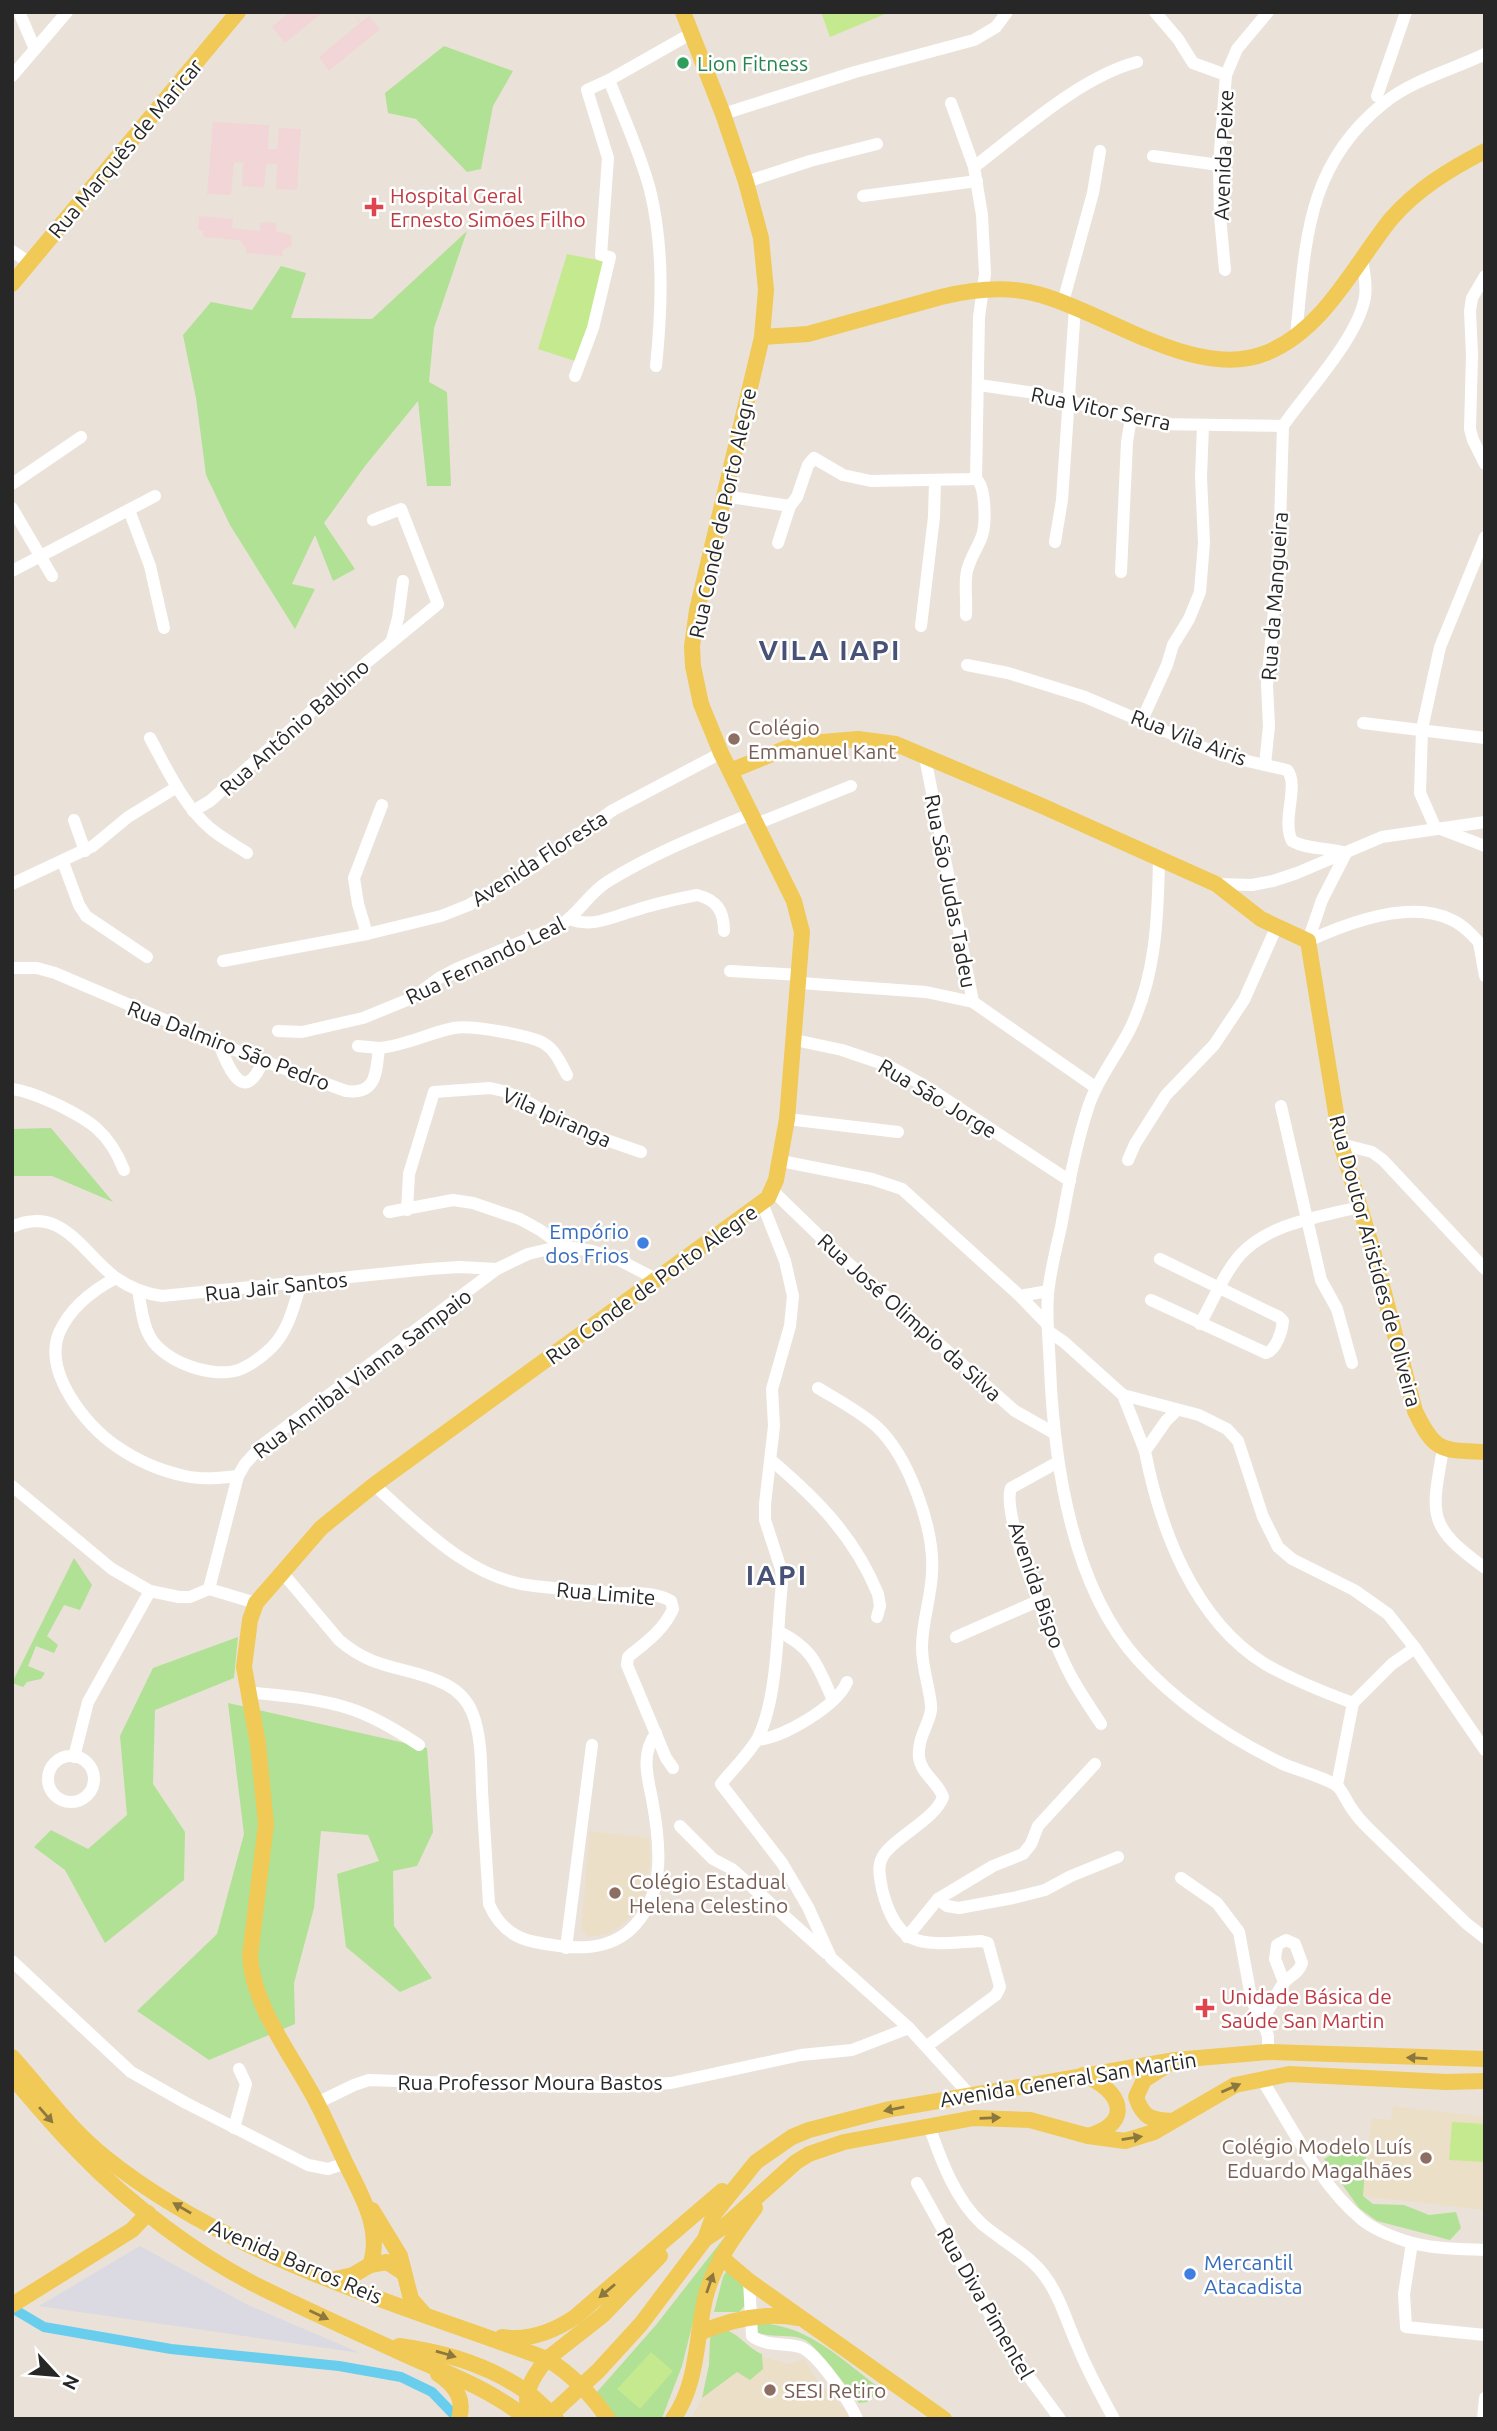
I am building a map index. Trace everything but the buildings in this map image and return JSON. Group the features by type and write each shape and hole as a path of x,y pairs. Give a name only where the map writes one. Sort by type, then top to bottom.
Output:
{"main road":[{"name":"Rua Marquês de Maricar","path":"12,284 238,12"},
{"name":"Rua Conde de Porto Alegre","path":"370,2265 375,2249 374,2234 359,2191 317,2103 265,2009 251,1970 250,1956 266,1824 258,1744 244,1667 250,1620 256,1603 321,1528 374,1485 767,1197 781,1161 787,1119 800,979 800,916 721,753 701,704 692,666 697,610 762,337 766,290 764,260 746,182 683,12"},
{"path":"762,337 808,334 941,296 982,289 1020,291 1069,304 1173,350 1208,360 1242,360 1254,357 1275,349 1296,335 1324,309 1406,204 1422,189 1447,167 1485,151"},
{"path":"730,771 788,748 836,739 879,740 895,744 1216,884 1276,928 1308,940"},
{"name":"Rua Doutor Aristídes de Oliveira","path":"1308,940 1341,1144 1373,1251 1415,1411 1425,1432 1443,1449"},
{"path":"1443,1449 1485,1452"},
{"name":"Avenida General San Martin","path":"546,2419 598,2371 641,2324 705,2239 714,2214 756,2162 792,2137 809,2130 886,2110 969,2094 1175,2060 1268,2052 1485,2059"},
{"name":"Avenida Barros Reis","path":"12,2057 77,2130 127,2175 238,2238 331,2280 547,2359 565,2370 595,2398 608,2419"},
{"path":"1172,2121 1154,2120 1147,2116 1140,2110 1136,2097 1144,2080 1175,2060"},
{"name":"Avenida General San Martin","path":"705,2239 726,2225 784,2170 809,2154 835,2145 974,2118 1030,2120 1088,2136 1125,2141 1141,2138 1235,2085 1289,2074 1446,2082 1485,2081"},
{"path":"1082,2075 1106,2086 1114,2094 1118,2104 1110,2125 1102,2132 1088,2136"},
{"name":"Avenida Barros Reis","path":"12,2077 79,2153 148,2213 200,2251 259,2287 476,2385 512,2406 527,2419"},
{"path":"475,2332 516,2339 561,2326 575,2317 756,2162"},
{"path":"673,2419 688,2390 706,2297 722,2257 784,2170"},
{"path":"12,2305 132,2230 148,2213 136,2186 127,2175"},
{"name":"Rua Conde de Porto Alegre","path":"359,2191 393,2243 411,2299 425,2314"},
{"path":"533,2419 525,2403 527,2393 547,2359 611,2307 673,2243 695,2214"},
{"path":"722,2257 749,2281 944,2419"},
{"path":"331,2280 353,2275 370,2265 387,2262 404,2273"},
{"path":"699,2333 717,2325 750,2318 786,2316 804,2319"},
{"path":"379,2343 436,2351 461,2358 490,2371 527,2393 556,2419"},
{"path":"409,2357 456,2388 461,2404 459,2419"}],"street":[{"path":"19,12 35,48"},
{"path":"12,76 66,12"},
{"path":"723,114 855,72 974,40 996,27 1007,12"},
{"path":"1155,12 1178,38 1193,63 1226,75"},
{"name":"Avenida Peixe","path":"1226,270 1220,216 1219,164 1226,75 1237,49 1268,12"},
{"path":"1377,96 1406,12"},
{"path":"575,376 593,328 610,257 601,255 608,158 587,90 692,33"},
{"path":"1296,335 1307,239 1314,207 1320,186 1339,150 1384,103 1420,83 1485,54"},
{"path":"974,167 1039,116 1082,88 1114,70 1137,62"},
{"path":"609,80 645,173 654,214 660,278 660,329 656,366"},
{"path":"951,103 974,167 984,251 976,479 983,486 984,524 967,573 966,615"},
{"path":"746,182 810,161 877,144"},
{"path":"1055,542 1062,500 1068,400 1069,304 1100,151"},
{"path":"1153,156 1219,164"},
{"path":"863,196 977,181"},
{"path":"12,251 30,263"},
{"path":"1283,426 1342,346 1360,314 1366,280 1362,259"},
{"path":"1485,276 1472,298 1470,311 1471,429 1473,440 1485,464"},
{"name":"Rua Vitor Serra","path":"979,385 1068,400 1154,424 1283,426"},
{"path":"1121,572 1126,442 1131,418"},
{"path":"1142,720 1173,645 1189,619 1199,592 1204,543 1201,477 1203,425"},
{"name":"Rua da Mangueira","path":"1265,765 1269,726 1267,675 1279,556 1283,426"},
{"path":"12,484 81,437"},
{"path":"778,543 790,506 797,497 808,465 814,458 857,480 976,479"},
{"path":"920,626 934,517 935,481"},
{"path":"12,571 155,496"},
{"path":"724,496 790,506"},
{"path":"12,508 52,576"},
{"name":"Rua Antônio Balbino","path":"193,810 211,802 392,641 438,604 401,509 373,520"},
{"path":"129,510 150,566 164,628"},
{"path":"1485,537 1440,647 1422,729 1420,793 1435,827 1485,846"},
{"path":"392,641 403,581"},
{"name":"Rua Vila Airis","path":"967,665 1033,680 1085,697 1221,755 1282,768 1290,773 1292,778 1287,827 1292,841 1304,847 1323,847 1346,853"},
{"path":"1363,723 1485,738"},
{"path":"150,738 193,810 209,827 247,853"},
{"name":"Avenida Floresta","path":"223,961 367,934 441,916 469,905 519,876 613,810 721,753"},
{"name":"Rua São Judas Tadeu","path":"925,757 973,1002 1095,1087"},
{"name":"Rua Fernando Leal","path":"278,1031 302,1032 363,1018 412,998 439,978 570,919 606,883 690,840 851,786"},
{"path":"13,882 85,851 128,817 177,787"},
{"path":"367,934 356,896 354,878 382,805"},
{"path":"74,820 85,851"},
{"path":"1216,884 1252,885 1273,881 1382,837 1435,827 1485,822"},
{"name":"Rua Doutor Aristídes de Oliveira","path":"1308,940 1322,900 1346,853"},
{"path":"1159,859 1153,955 1144,992 1130,1028 1095,1087 1087,1111 1048,1292 1047,1327 1054,1433 1058,1462 1085,1567 1098,1601 1118,1634 1138,1660 1184,1705 1237,1740 1284,1764 1337,1785 1368,1828 1467,1924 1485,1938"},
{"path":"63,862 79,905 86,916 146,957"},
{"path":"570,919 582,923 601,922 698,895 718,905 724,931"},
{"path":"1308,940 1386,915 1418,910 1452,920 1464,928 1482,946 1485,976"},
{"path":"1128,1160 1166,1095 1214,1045 1244,1000 1276,928"},
{"name":"Rua Dalmiro São Pedro","path":"12,968 37,968 55,972 108,997 263,1061 346,1091 362,1091 373,1080 379,1048"},
{"path":"730,971 926,992 973,1002"},
{"path":"358,1046 393,1047 453,1028 472,1028 541,1041 552,1050 567,1075"},
{"name":"Rua São Jorge","path":"794,1040 842,1050 890,1066 927,1087 1070,1181"},
{"path":"218,1042 229,1069 240,1081 246,1083 252,1080 263,1061"},
{"name":"Vila Ipiranga","path":"407,1210 409,1174 432,1094 437,1091 490,1088 503,1091 521,1098 572,1128 641,1152"},
{"path":"12,1089 39,1096 91,1122 108,1139 124,1170"},
{"path":"1281,1105 1321,1280 1336,1309 1352,1363"},
{"path":"787,1119 898,1132"},
{"path":"1341,1144 1372,1152 1383,1160 1485,1269"},
{"path":"781,1161 872,1179 902,1189 1020,1296 1047,1327 1123,1395 1145,1451 1153,1486 1174,1545 1189,1579 1208,1610 1233,1638 1264,1663 1292,1678 1353,1703"},
{"path":"767,1197 793,1296 790,1326 772,1389 774,1426 766,1489 765,1520 782,1576 778,1631 767,1710 757,1740 721,1784 782,1863 808,1907 831,1958"},
{"name":"Rua José Olimpio da Silva","path":"767,1197 839,1255 1015,1411 1054,1433"},
{"path":"389,1212 453,1200 473,1203 520,1219 562,1246 617,1259 656,1279"},
{"path":"1200,1324 1239,1256 1255,1241 1277,1230 1359,1207"},
{"name":"Rua Jair Santos","path":"12,1227 37,1219 49,1222 70,1234 116,1278 150,1294 174,1296 429,1269 497,1269 528,1254 562,1246"},
{"path":"1151,1300 1260,1352 1268,1353 1273,1349 1283,1326 1282,1318 1160,1259"},
{"name":"Rua Annibal Vianna Sampaio","path":"116,1278 90,1294 77,1307 58,1335 56,1360 66,1390 104,1437 134,1457 187,1477 214,1478 238,1476 250,1457 285,1426 497,1269"},
{"path":"138,1290 145,1326 159,1349 187,1366 219,1371 239,1370 273,1346 290,1317 301,1283"},
{"path":"1020,1296 1048,1292"},
{"path":"818,1388 877,1427 900,1459 920,1500 932,1557 933,1574 922,1647 923,1670 931,1708 923,1729 919,1754 925,1772 943,1797 936,1808 885,1852 879,1869 888,1912 906,1937 928,1944 981,1941 988,1943 1000,1983 996,1995 926,2046"},
{"path":"1123,1395 1214,1421 1227,1430 1238,1441 1263,1517 1278,1547 1292,1559 1371,1601 1388,1614 1415,1648 1485,1750"},
{"path":"1145,1451 1177,1410"},
{"path":"1443,1449 1435,1500 1437,1520 1457,1548 1485,1568"},
{"path":"771,1460 814,1497 840,1527 874,1585 880,1600 877,1617"},
{"name":"Avenida Bispo","path":"1058,1462 1017,1483 1009,1494 1017,1539 1038,1601 1071,1677 1101,1724"},
{"path":"209,1589 238,1476"},
{"name":"Rua Limite","path":"374,1485 443,1545 486,1572 509,1581 531,1586 645,1593 671,1601 674,1606 666,1623 627,1660 629,1671 666,1758 673,1768"},
{"path":"12,1486 113,1569 150,1591 190,1597 209,1589 256,1603"},
{"path":"282,1571 334,1635 351,1650 379,1664 445,1684 466,1700 472,1712 480,1758 489,1904 494,1916 510,1933 524,1940 565,1948 605,1944 620,1940 642,1917 650,1904 657,1881 657,1826 646,1759 650,1741 656,1733"},
{"path":"75,1757 88,1702 150,1591"},
{"path":"956,1637 1038,1601"},
{"path":"778,1631 807,1649 833,1700"},
{"path":"1337,1785 1353,1703 1392,1664 1415,1648"},
{"path":"757,1740 789,1730 816,1714 833,1700 847,1682"},
{"path":"247,1692 318,1701 353,1709 419,1745"},
{"path":"565,1948 592,1745"},
{"path":"906,1937 938,1899 993,1866 1023,1854 1031,1844 1038,1826 1096,1764"},
{"path":"681,1826 713,1859 732,1869 909,2028 969,2094"},
{"path":"938,1899 947,1906 960,1908 1013,1898 1045,1890 1118,1857"},
{"path":"1181,1878 1217,1903 1235,1925 1242,1942 1252,2002 1268,2036 1268,2052"},
{"path":"12,1961 131,2072 308,2165 328,2169 346,2163"},
{"path":"1262,2019 1273,2005 1284,1982"},
{"name":"Rua Professor Moura Bastos","path":"317,2103 369,2080 612,2087 671,2083 801,2055 852,2050 909,2028"},
{"path":"234,2127 246,2084 239,2069"},
{"path":"1261,2078 1327,2183 1363,2221 1412,2243 1485,2250"},
{"name":"Rua Diva Pimentel","path":"929,2126 941,2159 967,2206 982,2223 1044,2274 1089,2373 1114,2419"},
{"name":"Rua Diva Pimentel","path":"917,2183 1012,2354 1060,2419"},
{"path":"1412,2243 1404,2294 1406,2328 1485,2335"},
{"path":"749,2281 751,2332 756,2340 801,2347 815,2357 850,2402 857,2419"},
{"path":"1483,2419 1485,2398"}],"shaded area":[{"path":"290,12 323,12 285,43 272,27"},
{"path":"352,12 361,22 369,16 380,29 329,71 319,57 360,23"},
{"path":"213,122 269,125 268,149 277,149 279,128 301,129 297,190 276,189 277,164 266,164 264,188 242,186 243,163 234,162 231,195 207,194"},
{"path":"199,216 233,219 232,228 259,231 261,222 276,223 276,231 291,235 292,245 283,250 282,256 246,253 246,248 239,240 203,237 203,231 198,230"},
{"name":"Colégio Estadual Helena Celestino","path":"590,1831 649,1838 650,1862 643,1901 637,1911 611,1933 588,1937 581,1930"},
{"name":"Colégio Modelo Luís Eduardo Magalhães","path":"1393,2106 1485,2117 1485,2210 1363,2196 1372,2118 1391,2120"},
{"path":"140,2246 246,2304 360,2353 39,2306"},
{"name":"SESI Retiro","path":"763,2357 789,2364 804,2359 818,2381 849,2414 849,2419 691,2419 702,2398 737,2372 763,2369"}],"green space":[{"path":"821,12 890,12 830,37"},
{"path":"444,46 513,71 493,106 481,169 467,172 416,119 388,113 385,93"},
{"path":"467,231 434,328 429,382 447,392 451,486 427,486 418,401 365,466 324,523 355,569 333,581 315,535 292,584 315,589 295,629 230,525 206,475 196,398 183,335 211,302 252,310 281,266 306,273 291,318 372,319"},
{"path":"567,254 607,262 578,362 538,349"},
{"path":"51,1128 113,1202 52,1176 12,1176 12,1129"},
{"path":"74,1558 92,1585 80,1610 64,1605 47,1636 58,1645 54,1653 36,1646 28,1666 45,1673 41,1679 27,1682 23,1687 12,1683"},
{"path":"238,1637 234,1678 155,1710 153,1784 185,1832 184,1880 105,1943 65,1870 34,1847 51,1830 88,1849 127,1815 120,1736 153,1668"},
{"path":"228,1703 427,1748 433,1832 417,1866 393,1871 394,1926 432,1978 400,1992 346,1947 337,1874 379,1861 368,1835 321,1831 314,1908 294,1983 295,2024 209,2060 137,2011 217,1934 244,1834"},
{"path":"1452,2122 1485,2124 1485,2162 1449,2160"},
{"path":"1338,2151 1366,2155 1363,2196 1373,2204 1404,2205 1429,2215 1456,2212 1461,2228 1450,2240 1377,2221 1359,2208 1324,2159"},
{"path":"731,2229 703,2282 682,2366 662,2418 617,2419 597,2392 656,2325"},
{"path":"727,2270 744,2287 746,2304 739,2312 714,2312 723,2277"},
{"path":"756,2323 775,2325 808,2337 881,2389 867,2402 859,2403 833,2369 805,2340 757,2332"},
{"path":"724,2329 762,2354 763,2369 750,2380 737,2372 702,2398 709,2365 710,2338 715,2331"},
{"path":"651,2352 673,2371 640,2409 617,2389"}],"waterway":[{"path":"12,2308 44,2327 171,2349 339,2366 401,2377 432,2392 458,2419"}],"place":[{"name":"Lion Fitness","path":"683,63"},
{"name":"Hospital Geral Ernesto Simões Filho","path":"374,207"},
{"name":"Colégio Emmanuel Kant","path":"734,739"},
{"name":"Empório dos Frios","path":"643,1243"},
{"name":"Colégio Estadual Helena Celestino","path":"615,1893"},
{"name":"Unidade Básica de Saúde San Martin","path":"1205,2008"},
{"name":"Colégio Modelo Luís Eduardo Magalhães","path":"1426,2158"},
{"name":"Mercantil Atacadista","path":"1190,2274"},
{"name":"SESI Retiro","path":"770,2390"}],"district":[{"name":"VILA IAPI","path":"830,649"},
{"name":"IAPI","path":"777,1574"}]}
